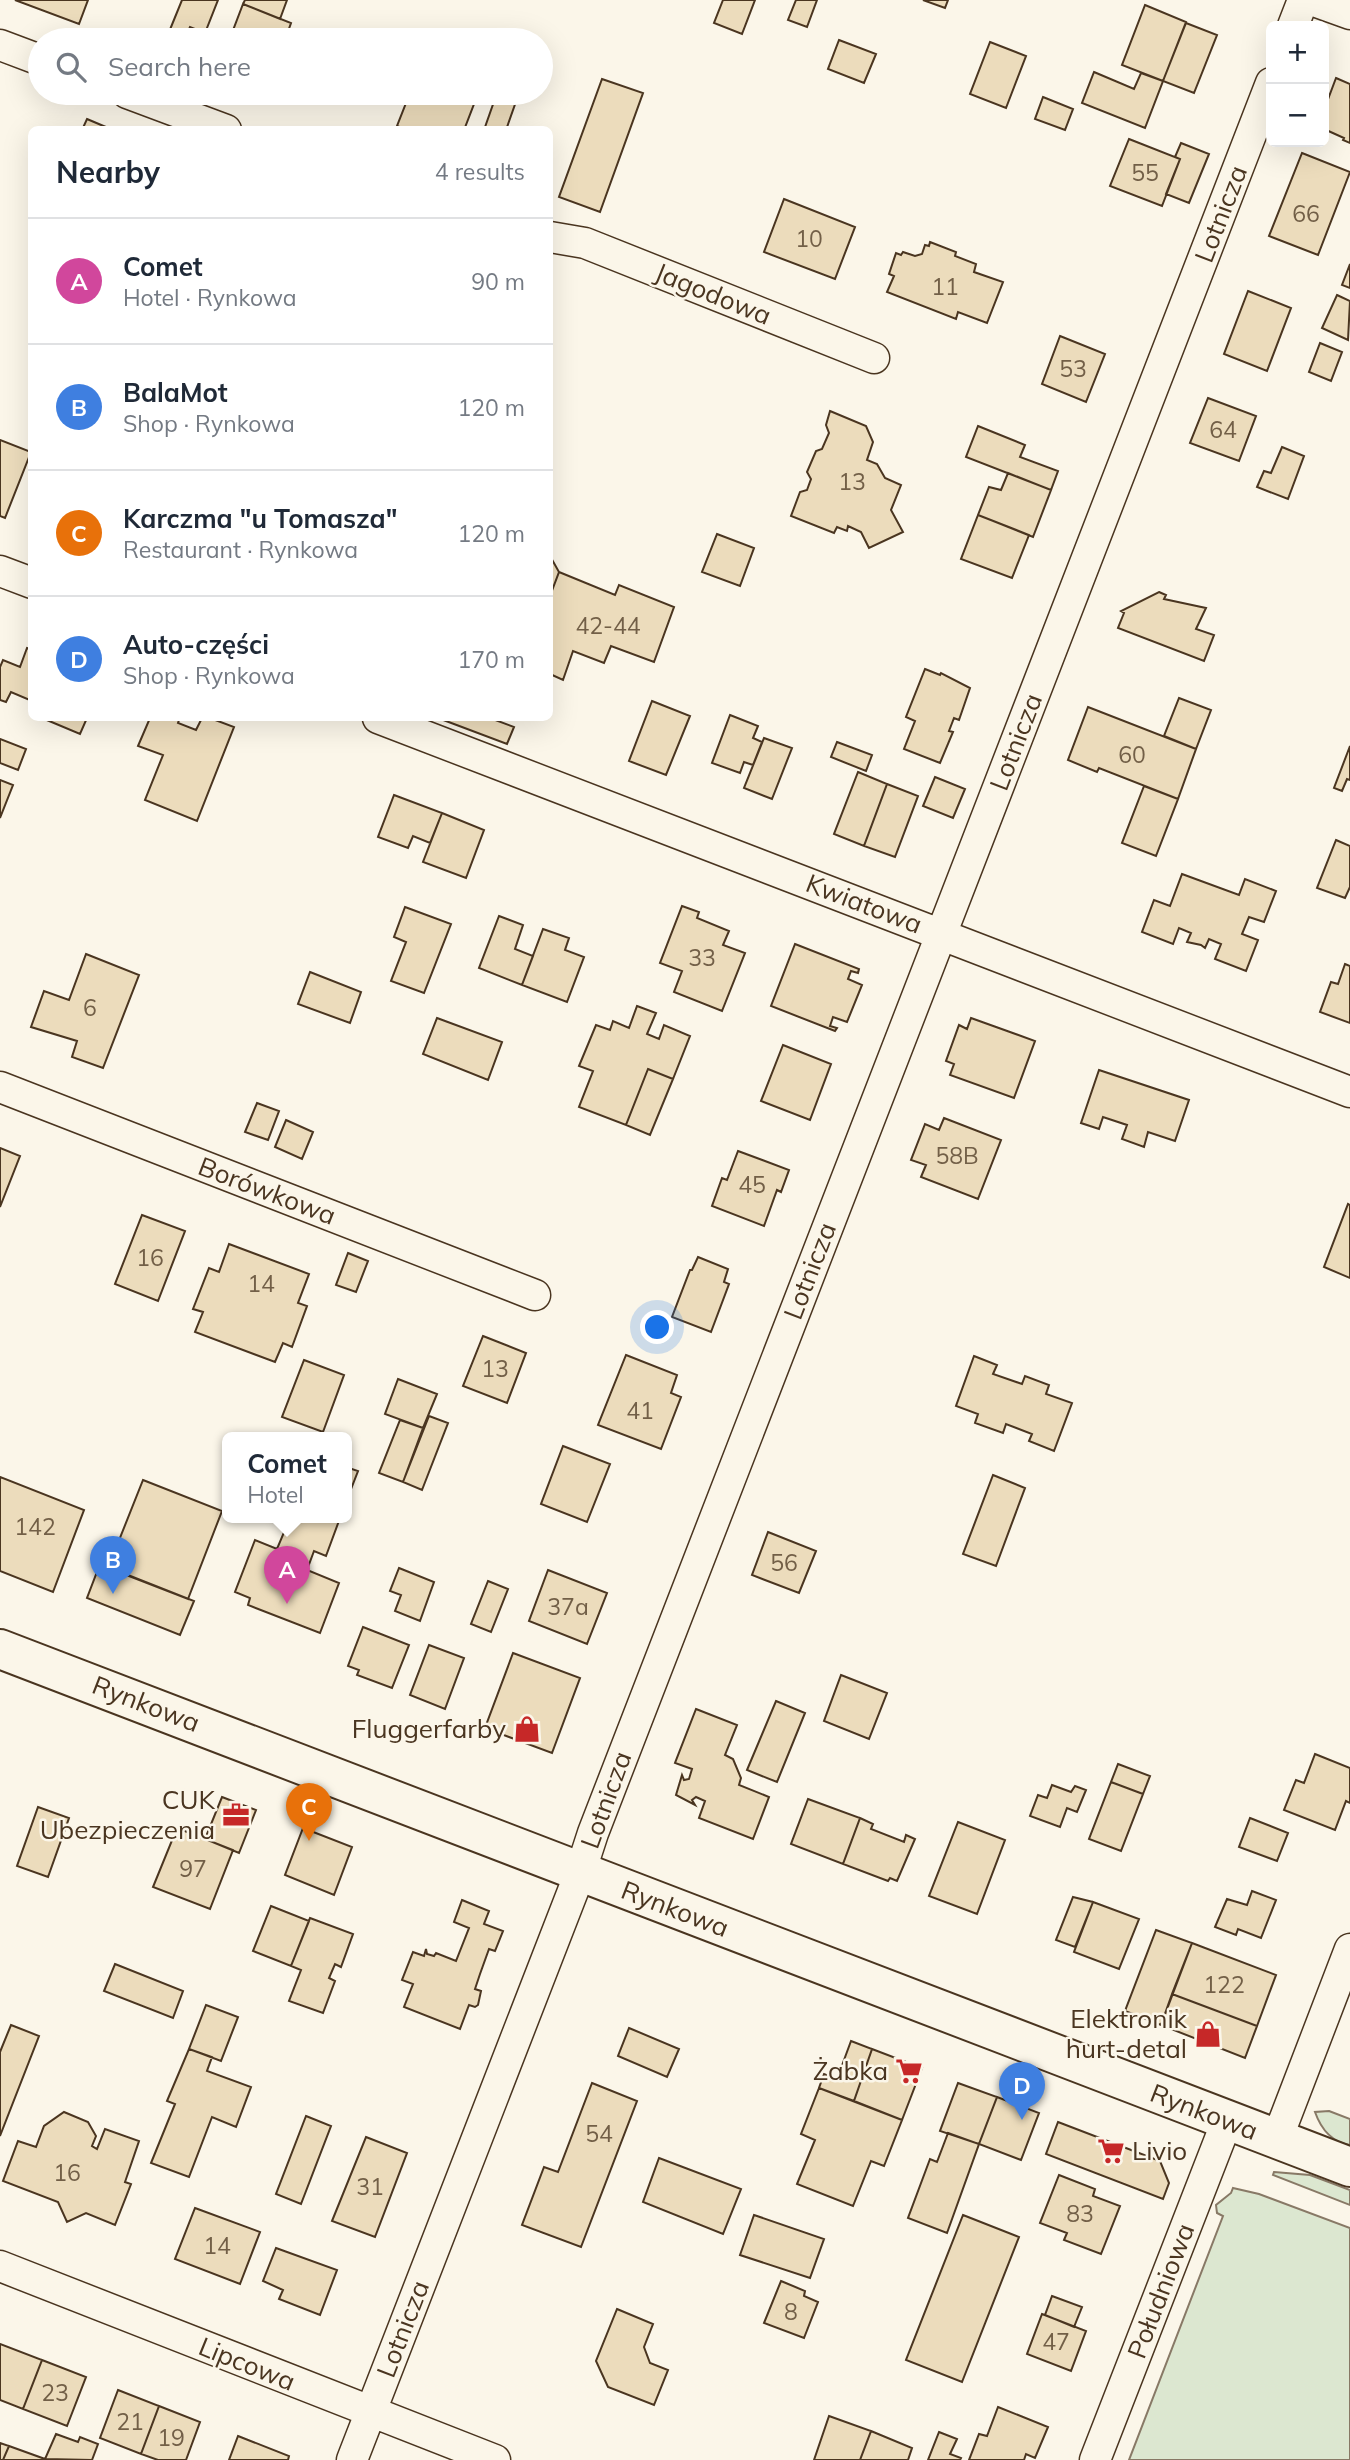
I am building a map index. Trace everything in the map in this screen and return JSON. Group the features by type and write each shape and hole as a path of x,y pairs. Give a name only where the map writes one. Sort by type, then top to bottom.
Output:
{"street":[{"path":"1295,21 1303,0"},
{"path":"1311,0 1350,14"},
{"path":"0,45 28,56"},
{"name":"Lotnicza","path":"352,2460 1271,84"},
{"path":"159,105 215,126"},
{"name":"Jagodowa","path":"553,238 585,243 874,358"},
{"path":"0,571 28,582"},
{"name":"Kwiatowa","path":"386,721 1350,1092"},
{"name":"Borówkowa","path":"0,1087 535,1295"},
{"name":"Rynkowa","path":"0,1649 1350,2167"},
{"path":"1277,2139 1350,1949"},
{"name":"Południowa","path":"1095,2460 1227,2121"},
{"name":"Lipcowa","path":"0,2266 495,2460"}],"green space":[{"path":"1329,2111 1350,2119 1350,2145 1332,2138 1320,2124 1315,2112"},
{"path":"1274,2172 1310,2175 1350,2190 1350,2205 1273,2175"},
{"path":"1233,2188 1259,2194 1350,2228 1350,2460 1129,2460 1223,2216 1217,2213 1216,2205 1231,2193"}],"building":[{"path":"15,0 88,0 79,24"},
{"path":"182,0 218,0 207,28 171,28"},
{"path":"245,0 287,0 280,19 243,4"},
{"path":"723,0 755,0 742,34 714,23"},
{"path":"796,0 817,0 807,27 788,20"},
{"path":"923,0 948,0 945,8"},
{"path":"243,4 291,23 289,28 234,28"},
{"path":"1145,5 1186,22 1163,81 1122,65"},
{"path":"1186,23 1217,35 1194,93 1163,81"},
{"path":"839,40 876,54 864,83 828,69"},
{"path":"990,42 1026,56 1006,108 970,94"},
{"path":"1094,72 1134,89 1141,73 1163,81 1145,128 1082,103"},
{"path":"1336,78 1350,84 1350,143 1329,131 1329,97"},
{"path":"602,79 643,93 600,212 559,197"},
{"path":"1043,97 1073,109 1065,130 1035,119"},
{"path":"405,105 474,105 466,126 397,126"},
{"path":"493,105 515,105 507,126 485,126"},
{"path":"87,119 104,126 84,126"},
{"path":"1129,139 1180,159 1162,206 1110,186"},
{"path":"1181,143 1209,154 1189,203 1166,194 1180,159 1175,157"},
{"path":"1302,153 1350,172 1318,255 1269,236"},
{"path":"784,199 855,227 835,279 764,252"},
{"path":"930,242 956,252 955,256 976,264 974,272 1003,282 987,323 958,312 956,319 887,292 894,276 889,274 896,253 915,256 922,254 925,245 929,246"},
{"path":"1350,264 1350,288 1342,285"},
{"path":"1248,291 1291,308 1267,371 1224,354"},
{"path":"1337,295 1350,301 1348,340 1322,328"},
{"path":"1060,336 1105,354 1086,402 1042,384"},
{"path":"1320,343 1342,352 1331,381 1309,372"},
{"path":"1208,398 1256,416 1239,461 1190,443"},
{"path":"830,411 866,426 873,442 867,460 877,464 885,478 901,485 891,510 903,532 869,548 861,532 848,526 847,531 837,527 834,533 791,516 800,492 807,490 811,479 807,472 816,451 822,449 829,433 826,425"},
{"path":"978,426 1025,445 1020,457 1058,471 1051,490 966,457"},
{"path":"0,440 28,451 28,460 5,518 0,516"},
{"path":"1282,447 1304,456 1288,499 1257,487 1264,471 1271,473"},
{"path":"1008,473 1051,490 1033,537 978,515 989,487 1001,490"},
{"path":"978,515 1029,535 1012,578 961,559"},
{"path":"717,534 754,548 740,586 702,572"},
{"path":"553,561 559,572 553,588"},
{"path":"559,572 615,595 619,585 674,607 654,662 611,646 604,663 573,651 563,680 553,675 553,588"},
{"path":"1159,592 1166,595 1164,599 1206,608 1196,629 1214,635 1204,661 1118,628 1124,613 1121,611"},
{"path":"27,648 28,699 11,692 6,702 0,700 0,667 3,660 20,667"},
{"path":"925,669 940,675 941,673 970,688 959,720 954,718 949,731 953,732 940,763 904,749 915,721 906,717"},
{"path":"1179,698 1211,710 1196,749 1164,736"},
{"path":"652,701 690,716 666,775 629,761"},
{"path":"1088,707 1196,749 1178,799 1099,768 1097,772 1068,760"},
{"path":"730,715 758,726 753,738 762,742 753,765 744,762 740,773 712,763"},
{"path":"49,721 86,721 80,734"},
{"path":"149,721 179,721 196,730 200,721 218,721 234,727 197,821 145,800 163,755 138,746"},
{"path":"446,721 498,721 514,727 507,744"},
{"path":"764,738 792,748 772,799 744,788"},
{"path":"0,739 26,749 18,770 0,763"},
{"path":"837,742 872,755 866,771 831,757"},
{"path":"1350,746 1350,780 1347,779 1342,791 1334,788"},
{"path":"858,772 887,784 864,846 834,834"},
{"path":"935,777 965,789 953,818 923,806"},
{"path":"0,780 13,785 0,818"},
{"path":"887,784 918,796 895,857 864,846"},
{"path":"1144,786 1178,799 1156,856 1122,843"},
{"path":"394,795 442,813 430,843 413,836 408,848 378,837"},
{"path":"442,813 484,830 466,878 423,862"},
{"path":"1336,840 1350,846 1350,887 1345,898 1317,888"},
{"path":"1182,874 1239,895 1245,879 1276,891 1264,922 1249,917 1242,934 1258,940 1246,971 1215,959 1221,944 1209,939 1205,948 1187,942 1191,933 1179,928 1173,944 1142,932 1154,900 1170,906"},
{"path":"682,906 699,912 697,918 729,931 723,945 745,953 722,1011 674,992 682,971 660,963"},
{"path":"405,907 451,924 424,993 391,981 406,942 394,937"},
{"path":"499,916 523,925 515,949 533,956 522,985 479,968"},
{"path":"543,929 569,938 565,950 584,957 567,1002 522,985"},
{"path":"795,944 859,969 858,973 851,971 848,979 862,985 847,1022 833,1017 830,1026 837,1028 835,1031 771,1006"},
{"path":"86,954 139,975 103,1068 72,1057 77,1041 31,1027 44,991 69,1000"},
{"path":"1345,964 1350,966 1350,1023 1320,1012 1331,982 1338,984"},
{"path":"310,972 361,992 350,1023 298,1004"},
{"path":"637,1006 656,1013 647,1034 659,1039 664,1025 690,1036 673,1079 648,1069 626,1125 579,1107 593,1071 579,1066 596,1025 610,1030 613,1021 629,1028"},
{"path":"437,1018 502,1042 488,1080 423,1054"},
{"path":"971,1018 1035,1041 1014,1098 950,1075 954,1064 946,1061 959,1025 967,1029"},
{"path":"783,1045 831,1064 810,1120 761,1101"},
{"path":"648,1069 673,1079 650,1135 626,1125"},
{"path":"1099,1070 1189,1100 1175,1141 1148,1132 1144,1147 1122,1139 1127,1125 1103,1117 1099,1129 1081,1123"},
{"path":"257,1103 279,1111 268,1140 245,1132"},
{"path":"944,1118 1001,1140 978,1199 921,1177 926,1165 911,1160 925,1124 939,1130"},
{"path":"286,1120 313,1132 302,1159 275,1147"},
{"path":"0,1148 20,1156 0,1207"},
{"path":"738,1151 789,1170 781,1192 777,1190 764,1226 712,1206 722,1178 727,1180"},
{"path":"1348,1204 1350,1205 1350,1278 1324,1267"},
{"path":"142,1215 185,1231 158,1301 115,1284"},
{"path":"229,1244 309,1274 298,1303 307,1306 292,1347 283,1343 275,1362 195,1332 203,1312 193,1309 209,1268 219,1272"},
{"path":"348,1253 368,1261 356,1292 336,1285"},
{"path":"698,1257 728,1269 724,1282 729,1284 711,1332 672,1317 690,1270"},
{"path":"483,1336 526,1353 507,1403 463,1386"},
{"path":"626,1355 677,1375 671,1393 681,1397 661,1449 598,1425"},
{"path":"974,1356 997,1365 993,1374 1022,1384 1025,1376 1049,1385 1046,1394 1072,1403 1054,1451 1029,1441 1032,1434 1006,1424 1003,1433 975,1423 978,1414 956,1406"},
{"path":"304,1360 344,1375 323,1432 282,1417"},
{"path":"398,1379 437,1394 423,1428 385,1414"},
{"path":"429,1416 448,1423 422,1490 403,1482"},
{"path":"400,1420 423,1428 403,1482 379,1473"},
{"path":"563,1446 610,1464 587,1522 541,1504"},
{"path":"352,1469 358,1471 352,1486"},
{"path":"993,1475 1025,1488 996,1566 963,1554"},
{"path":"0,1477 84,1510 53,1592 0,1571"},
{"path":"143,1480 222,1511 188,1599 108,1568"},
{"path":"288,1523 338,1523 326,1556 314,1551 307,1570 339,1583 320,1633 248,1605 250,1598 235,1592 255,1540 277,1549"},
{"path":"768,1532 816,1551 799,1593 752,1575"},
{"path":"100,1564 194,1601 180,1635 87,1598"},
{"path":"399,1568 434,1582 420,1621 395,1611 401,1595 390,1591"},
{"path":"548,1570 607,1593 587,1644 529,1621"},
{"path":"488,1581 508,1589 491,1632 471,1624"},
{"path":"363,1627 409,1645 392,1688 357,1675 359,1670 348,1666"},
{"path":"429,1645 464,1658 445,1709 410,1695"},
{"path":"513,1653 580,1678 552,1753 485,1728"},
{"path":"841,1675 887,1693 869,1739 824,1721"},
{"path":"776,1701 805,1713 777,1782 747,1770"},
{"path":"696,1709 737,1725 725,1755 733,1759 741,1778 739,1785 769,1797 753,1839 699,1818 705,1801 696,1797 692,1800 695,1805 676,1795 682,1775 684,1780 689,1779 692,1769 675,1763"},
{"path":"1315,1754 1350,1768 1350,1803 1346,1801 1335,1830 1284,1810 1296,1780 1304,1783"},
{"path":"1118,1764 1150,1776 1143,1794 1111,1782"},
{"path":"1111,1782 1143,1794 1121,1851 1089,1839"},
{"path":"1052,1785 1071,1792 1075,1786 1086,1790 1077,1812 1067,1808 1060,1827 1030,1816 1038,1795 1047,1798"},
{"path":"222,1797 256,1810 239,1853 205,1839"},
{"path":"808,1799 860,1818 843,1864 791,1844"},
{"path":"38,1807 69,1818 48,1877 17,1866"},
{"path":"860,1818 873,1824 871,1829 904,1842 906,1835 915,1839 897,1881 890,1878 888,1881 843,1864"},
{"path":"1250,1818 1288,1833 1277,1861 1239,1847"},
{"path":"958,1822 1005,1840 977,1914 929,1896"},
{"path":"177,1828 233,1850 210,1909 153,1887"},
{"path":"303,1828 352,1847 334,1895 285,1875"},
{"path":"1252,1891 1276,1900 1261,1938 1238,1929 1236,1935 1215,1927 1227,1899 1247,1905"},
{"path":"1073,1897 1093,1902 1075,1947 1056,1940"},
{"path":"462,1900 489,1911 484,1924 503,1931 495,1951 489,1949 480,1974 475,1989 481,1991 478,2005 469,2005 460,2029 404,2007 413,1984 402,1980 413,1952 424,1956 426,1949 427,1954 434,1956 436,1953 456,1961 469,1928 454,1922"},
{"path":"1093,1902 1139,1919 1119,1969 1074,1952"},
{"path":"271,1906 309,1921 291,1966 253,1951"},
{"path":"310,1918 353,1934 341,1967 335,1964 329,1978 335,1981 323,2013 289,2001 301,1970 291,1966"},
{"path":"1156,1930 1192,1943 1161,2025 1125,2011"},
{"path":"1192,1943 1276,1975 1257,2026 1172,1994"},
{"path":"115,1964 183,1991 173,2018 104,1991"},
{"path":"1172,1994 1257,2026 1245,2058 1161,2025"},
{"path":"206,2005 238,2017 221,2061 189,2049"},
{"path":"11,2025 39,2036 0,2136 0,2052"},
{"path":"629,2028 679,2049 667,2077 618,2056"},
{"path":"851,2041 872,2049 854,2101 819,2088 824,2074 837,2079"},
{"path":"189,2049 212,2057 207,2071 251,2087 236,2127 212,2117 189,2177 151,2163 175,2104 167,2101"},
{"path":"872,2049 922,2068 902,2120 854,2101"},
{"path":"592,2083 637,2101 581,2247 522,2225 544,2167 558,2172"},
{"path":"958,2083 997,2097 979,2144 940,2131"},
{"path":"819,2088 902,2120 884,2166 871,2161 853,2206 797,2184 815,2140 801,2134"},
{"path":"997,2097 1039,2113 1021,2160 979,2144"},
{"path":"64,2112 88,2122 96,2136 92,2146 97,2149 105,2129 139,2141 125,2182 131,2184 115,2225 86,2213 67,2222 58,2202 3,2181 18,2141 36,2147 44,2126"},
{"path":"306,2116 331,2126 301,2204 276,2194"},
{"path":"1058,2122 1160,2161 1169,2183 1163,2199 1046,2154"},
{"path":"948,2133 979,2144 947,2233 908,2218 930,2159 937,2162"},
{"path":"366,2137 407,2153 375,2237 332,2221"},
{"path":"659,2158 741,2189 723,2234 643,2202"},
{"path":"1059,2175 1095,2189 1093,2196 1120,2206 1101,2254 1064,2240 1067,2233 1040,2223"},
{"path":"195,2208 260,2232 240,2284 175,2259"},
{"path":"754,2215 824,2239 810,2278 740,2255"},
{"path":"963,2215 1019,2237 962,2382 906,2360"},
{"path":"276,2248 337,2270 320,2315 279,2299 283,2290 263,2281"},
{"path":"781,2281 805,2291 804,2296 818,2302 804,2338 764,2323"},
{"path":"1052,2296 1082,2307 1074,2327 1045,2315"},
{"path":"617,2309 653,2324 644,2347 650,2363 668,2370 654,2405 608,2387 596,2361"},
{"path":"1042,2314 1086,2331 1071,2371 1027,2354"},
{"path":"0,2344 42,2360 23,2409 0,2400"},
{"path":"42,2360 86,2377 67,2426 23,2409"},
{"path":"118,2390 159,2406 141,2454 100,2438"},
{"path":"159,2406 200,2422 186,2460 158,2460 141,2454"},
{"path":"998,2407 1048,2427 1035,2458 1026,2454 1024,2460 969,2460 979,2434 987,2436"},
{"path":"829,2416 871,2431 860,2460 814,2460"},
{"path":"871,2431 912,2448 908,2460 860,2460"},
{"path":"939,2432 957,2439 950,2454 961,2458 960,2460 928,2460"},
{"path":"56,2434 78,2442 80,2437 98,2444 92,2460 45,2459"},
{"path":"238,2436 289,2456 288,2460 229,2460"},
{"path":"0,2443 9,2446 3,2460 0,2460"},
{"path":"9,2446 45,2459 47,2460 3,2460"}],"place":[{"name":"BalaMot","path":"113,1594"},
{"name":"Comet","path":"287,1604"},
{"name":"Fluggerfarby","path":"527,1729"},
{"name":"CUK Ubezpieczenia","path":"236,1815"},
{"name":"Karczma \"u Tomasza\"","path":"309,1841"},
{"name":"Elektronik hurt-detal","path":"1208,2034"},
{"name":"Żabka","path":"909,2071"},
{"name":"Auto-części","path":"1022,2120"},
{"name":"Livio","path":"1111,2151"}]}
